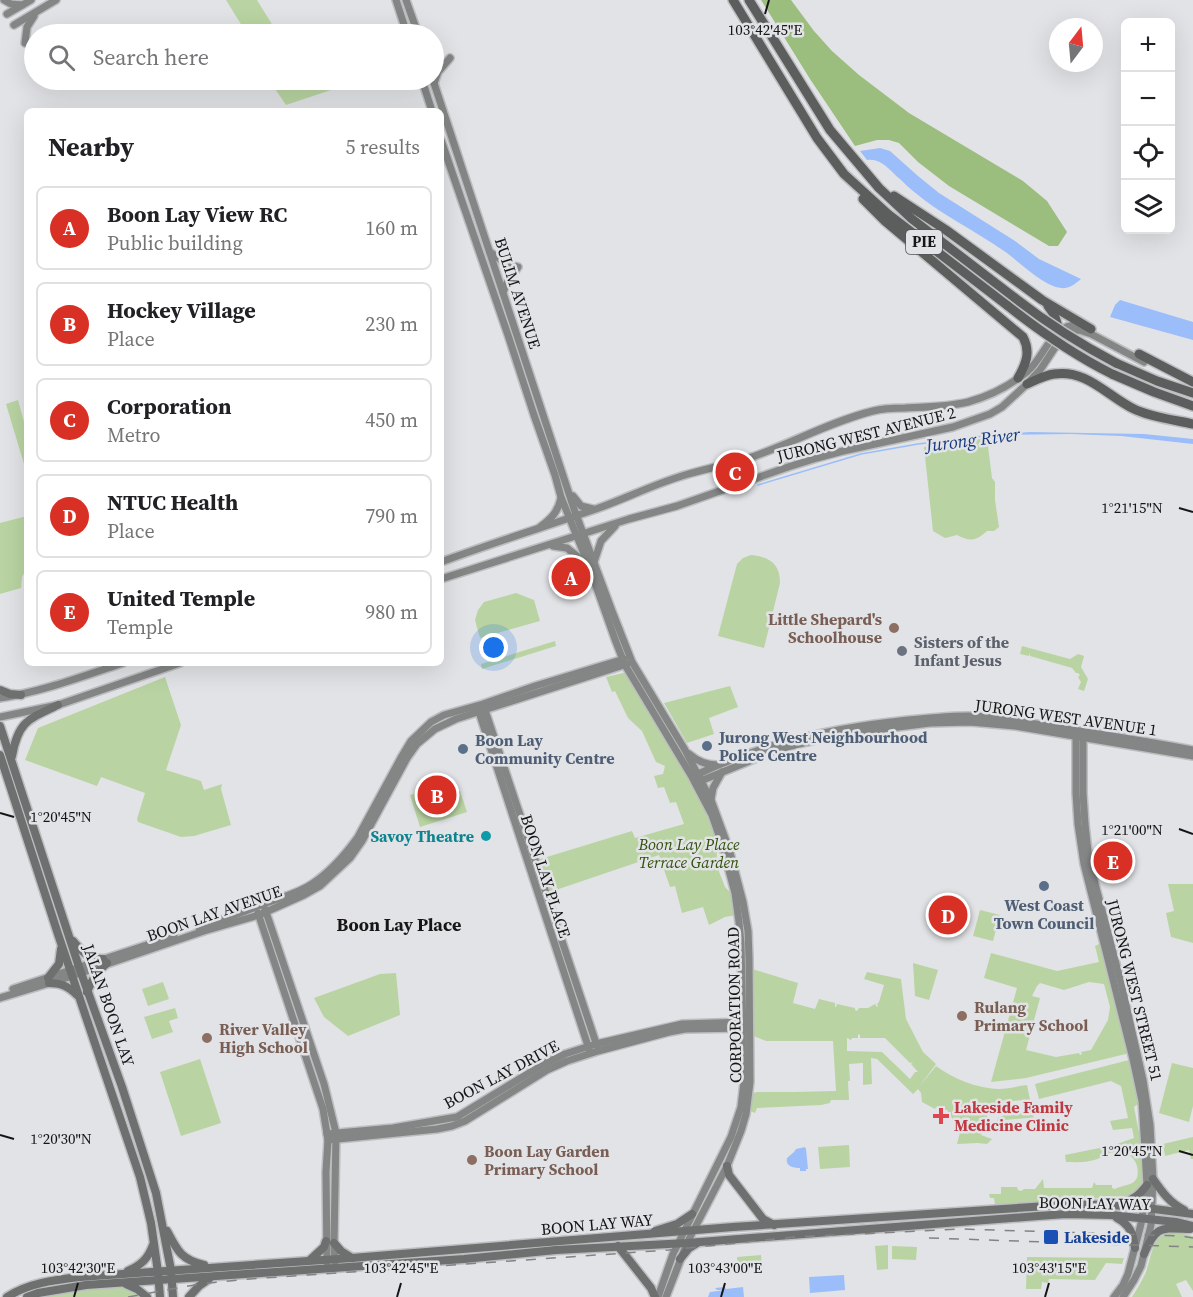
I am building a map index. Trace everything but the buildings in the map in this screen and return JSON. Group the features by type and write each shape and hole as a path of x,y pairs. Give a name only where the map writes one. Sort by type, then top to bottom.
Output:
{"highway":[{"name":"PIE","path":"733,0 817,138 844,174 888,214 1055,342 1112,374 1193,406"},
{"name":"PIE","path":"749,0 830,130 879,188 912,219 1015,298 1089,349 1157,381 1193,393"},
{"path":"844,174 859,194 885,221 1023,337 1027,344 1027,357 1018,378"},
{"path":"879,188 946,230 1042,300 1051,308 1060,335"},
{"path":"1042,300 1091,328"},
{"path":"1139,354 1193,382"},
{"path":"1027,384 1052,374 1066,373 1091,381 1137,411 1193,424"}],"main road":[{"path":"0,690 21,695"},
{"path":"11,758 19,730 27,721 58,705"},
{"name":"JALAN BOON LAY","path":"0,726 69,936 75,971"},
{"name":"JALAN BOON LAY","path":"0,756 62,945 84,994 156,1193 173,1297"},
{"path":"62,945 59,964 49,980 84,994 105,961 85,954 69,936"},
{"name":"JALAN BOON LAY","path":"84,994 140,1177 151,1223 160,1297"},
{"path":"727,1166 729,1175 763,1219 774,1225"},
{"path":"1113,1204 1137,1197 1150,1182 1173,1204 1193,1214"},
{"name":"BOON LAY WAY","path":"8,1297 34,1284 57,1279 159,1276 213,1267 309,1261 331,1264 352,1258 1001,1208 1113,1204 1193,1214"},
{"path":"646,1235 677,1224 692,1214"},
{"name":"BOON LAY WAY","path":"171,1275 212,1277 331,1264 682,1243 1066,1214 1147,1218 1176,1222 1193,1228"},
{"path":"1111,1215 1130,1227 1135,1248"},
{"path":"162,1221 176,1249 197,1263 213,1267"},
{"path":"1144,1254 1153,1237 1161,1230 1193,1228"},
{"path":"680,1259 689,1248 703,1241"},
{"path":"147,1297 123,1278 145,1261 154,1242"},
{"path":"309,1261 330,1242 352,1258"},
{"path":"618,1246 657,1297"},
{"path":"189,1297 204,1281 212,1277"},
{"name":"BOON LAY WAY","path":"27,1297 123,1278"}],"street":[{"path":"4,0 11,4 22,5"},
{"path":"7,14 31,0"},
{"path":"14,25 56,0"},
{"path":"396,0 404,24"},
{"path":"406,0 414,24"},
{"path":"29,24 37,11"},
{"path":"444,65 450,58"},
{"path":"425,90 431,108"},
{"name":"BULIM AVENUE","path":"437,90 443,108"},
{"name":"BULIM AVENUE","path":"444,112 569,492 573,516"},
{"name":"BULIM AVENUE","path":"444,149 561,497 573,516"},
{"path":"490,252 508,264 518,267 503,292"},
{"path":"1060,335 1067,326 1091,328 1139,354"},
{"path":"1060,335 1074,331 1086,332 1152,366 1161,366"},
{"name":"JURONG WEST AVENUE 2","path":"444,561 596,509 683,476 746,459 874,411 942,407 1000,390 1034,364 1050,341 1060,335"},
{"name":"JURONG WEST AVENUE 2","path":"444,578 677,506 817,458 976,420 1002,407 1027,384 1040,370 1060,335"},
{"path":"569,492 581,506 596,509"},
{"path":"535,530 552,517 561,497"},
{"name":"CORPORATION ROAD","path":"573,516 627,661 685,750 720,838 735,893 746,1025"},
{"path":"543,547 553,545 567,548 592,564 601,541 618,524"},
{"name":"CORPORATION ROAD","path":"592,564 616,642 711,800 729,849 743,902 748,932 746,1114 727,1166 682,1243 657,1297"},
{"path":"602,665 609,661 616,642"},
{"name":"BOON LAY AVENUE","path":"0,996 204,931 304,895 320,886 343,866 363,841 407,759 424,737 439,727 481,708 602,665 627,661"},
{"name":"BOON LAY AVENUE","path":"481,708 627,661"},
{"path":"0,698 21,695 113,666"},
{"path":"0,717 58,705 171,666"},
{"name":"BOON LAY PLACE","path":"481,708 593,1048"},
{"name":"JURONG WEST AVENUE 1","path":"697,778 804,742 923,723 968,722 1015,726 1193,750"},
{"name":"JURONG WEST AVENUE 1","path":"1079,734 1193,756"},
{"name":"JURONG WEST STREET 51","path":"1079,734 1089,861 1121,983 1143,1080 1150,1125 1150,1182 1147,1218"},
{"path":"685,750 700,762 721,769 711,800"},
{"path":"261,910 332,1137 326,1172 331,1264"},
{"name":"BOON LAY DRIVE","path":"332,1137 365,1134 458,1117 499,1097 544,1064 556,1058 682,1024 746,1025"},
{"name":"CORPORATION ROAD","path":"688,1232 692,1214 731,1137 747,1087"},
{"path":"1114,1297 1128,1274 1147,1218"},
{"path":"1123,1297 1137,1275 1144,1254 1147,1218"},
{"name":"CORPORATION ROAD","path":"666,1297 680,1259 682,1243"}],"green space":[{"path":"226,0 257,0 272,24 241,24"},
{"path":"761,0 791,0 832,51 859,75 909,113 1023,181 1047,201 1067,232 1058,246 1049,246 949,186 918,162 899,143 877,140 855,146"},
{"path":"276,90 331,90 286,105"},
{"path":"18,400 24,422 24,464 6,404"},
{"path":"987,438 992,478 995,482 999,527 973,539 957,535 945,538 933,531 924,447"},
{"path":"24,517 24,573 21,588 0,594 0,523"},
{"path":"751,555 769,560 776,566 780,576 764,648 718,636 737,564 743,558"},
{"path":"516,593 534,600 540,621 480,638 475,620 484,602"},
{"path":"555,641 556,646 482,669 481,664"},
{"path":"1022,646 1070,659 1078,654 1084,656 1081,667 1088,679 1084,691 1078,689 1081,682 1078,677 1080,675 1072,668 1030,656 1030,653 1029,656 1020,654"},
{"name":"Boon Lay Place Terrace Garden","path":"629,674 697,791 718,843 716,864 725,887 732,894 737,915 725,917 709,925 703,907 682,913 675,886 670,887 659,855 547,893 537,860 632,831 635,838 684,824 676,802 670,803 664,787 658,788 654,776 663,774 665,766 656,762 642,731 628,718 615,691 612,692 606,677"},
{"path":"165,677 181,725 166,770 201,781 204,790 222,784 221,789 231,825 194,836 181,837 138,822 145,793 101,777 97,786 25,760 38,728"},
{"path":"730,686 738,707 709,718 714,734 687,743 664,703"},
{"path":"427,790 431,800 460,791 467,812 420,827 410,795"},
{"path":"1168,884 1193,884 1193,943 1171,937 1166,913 1174,911"},
{"path":"980,910 1000,915 993,941 973,936"},
{"path":"1103,942 1130,1053 1026,1078 991,1082 1017,988 984,978 991,953 1057,971 1099,962 1095,946","holes":["1089,982 1104,984 1110,1007 1108,1020 1091,1050 1081,1052 1080,1055 1079,1053 1056,1057 1026,1050 1040,998 1032,996 1040,983 1064,990"]},
{"path":"913,963 938,970 929,1000 915,996"},
{"path":"749,968 798,983 793,1003 815,1009 819,999 835,1003 835,1007 837,1004 855,1008 857,1011 859,1008 868,1008 875,1004 877,1007 884,985 864,979 867,972 901,979 906,1019 923,1052 936,1064 919,1087 936,1066 958,1079 982,1087 1002,1089 1027,1085 1034,1119 1005,1120 994,1132 998,1118 1024,1111 1023,1100 1005,1102 1004,1100 989,1110 981,1135 992,1139 987,1144 957,1144 962,1125 955,1123 947,1110 936,1107 935,1109 922,1102 918,1089 913,1094 877,1059 871,1058 872,1084 863,1085 863,1063 849,1064 849,1100 831,1100 830,1103 821,1105 757,1108 755,1113 750,1111 753,1093 836,1091 833,1041 766,1041 749,1034","holes":["858,1034 860,1038 885,1038 910,1063 913,1062 911,1064 918,1072 915,1072 910,1079 882,1052 847,1051 847,1038 851,1040 858,1038"]},
{"path":"396,973 400,1015 348,1036 324,1017 314,998 380,974"},
{"path":"163,982 169,999 148,1006 142,989"},
{"path":"175,1008 178,1018 169,1021 173,1032 152,1039 144,1017"},
{"path":"200,1059 221,1123 181,1136 160,1072"},
{"path":"1133,1059 1142,1101 1134,1107 1147,1174 1141,1188 1125,1199 1102,1198 995,1205 994,1198 990,1198 989,1194 1001,1194 1001,1187 1017,1187 1021,1191 1035,1189 1043,1179 1044,1188 1092,1188 1094,1182 1096,1185 1112,1185 1115,1189 1135,1181 1138,1173 1137,1166 1133,1158 1125,1153 1106,1154 1091,1161 1066,1162 1065,1155 1114,1145 1134,1138 1132,1128 1113,1130 1110,1121 1128,1118 1121,1086 1111,1081 1039,1099 1035,1084"},
{"path":"1172,1063 1193,1068 1193,1106 1189,1122 1159,1113"},
{"path":"1193,1137 1193,1159 1191,1159 1189,1150 1165,1156 1163,1144"},
{"path":"849,1145 850,1167 820,1169 818,1147"},
{"path":"1173,1232 1193,1236 1193,1291 1186,1280 1176,1284 1182,1297 1132,1297 1146,1272 1157,1241"},
{"path":"888,1245 888,1269 877,1270 875,1246"},
{"path":"892,1246 917,1247 916,1260 892,1259"},
{"path":"761,1255 762,1267 738,1269 737,1257"},
{"path":"1027,1257 1124,1258 1122,1264 1106,1263 1095,1280 1049,1279 1048,1283 1042,1282 1041,1289 1026,1289"},
{"path":"123,1284 146,1297 28,1297"}],"water":[{"path":"880,148 890,151 939,193 1015,241 1039,259 1081,279 1072,286 1064,288 1055,287 1040,279 994,244 926,201 881,163 867,160 860,151"},
{"path":"1120,300 1193,322 1193,340 1110,317"},
{"name":"Jurong River","path":"1030,432 1144,434 1193,439 1193,444 1121,436 999,434"},
{"path":"805,1147 808,1169 800,1171 800,1168 788,1165 787,1158 796,1149"},
{"path":"844,1275 845,1290 810,1293 809,1277"},
{"path":"725,1287 726,1289 743,1287 744,1297 708,1297 710,1292 725,1290 715,1288"}],"waterway":[{"name":"Jurong River","path":"758,485 861,454 1000,434"}],"railway":[{"path":"128,1297 199,1284 250,1279 669,1250 795,1237 961,1229 1193,1238"},
{"path":"929,1238 1193,1247"}],"place":[{"name":"Corporation","path":"735,472"},
{"name":"Boon Lay View RC","path":"571,577"},
{"name":"Little Shepard's Schoolhouse","path":"894,628"},
{"name":"Sisters of the Infant Jesus","path":"902,651"},
{"name":"Jurong West Neighbourhood Police Centre","path":"707,746"},
{"name":"Boon Lay Community Centre","path":"463,749"},
{"name":"Hockey Village","path":"437,795"},
{"name":"Savoy Theatre","path":"486,836"},
{"name":"United Temple","path":"1113,861"},
{"name":"West Coast Town Council","path":"1044,886"},
{"name":"NTUC Health","path":"948,915"},
{"name":"Rulang Primary School","path":"962,1016"},
{"name":"River Valley High School","path":"207,1038"},
{"name":"Lakeside Family Medicine Clinic","path":"941,1116"},
{"name":"Boon Lay Garden Primary School","path":"472,1160"},
{"name":"Lakeside","path":"1051,1237"}],"district":[{"name":"Boon Lay Place","path":"399,925"}]}
